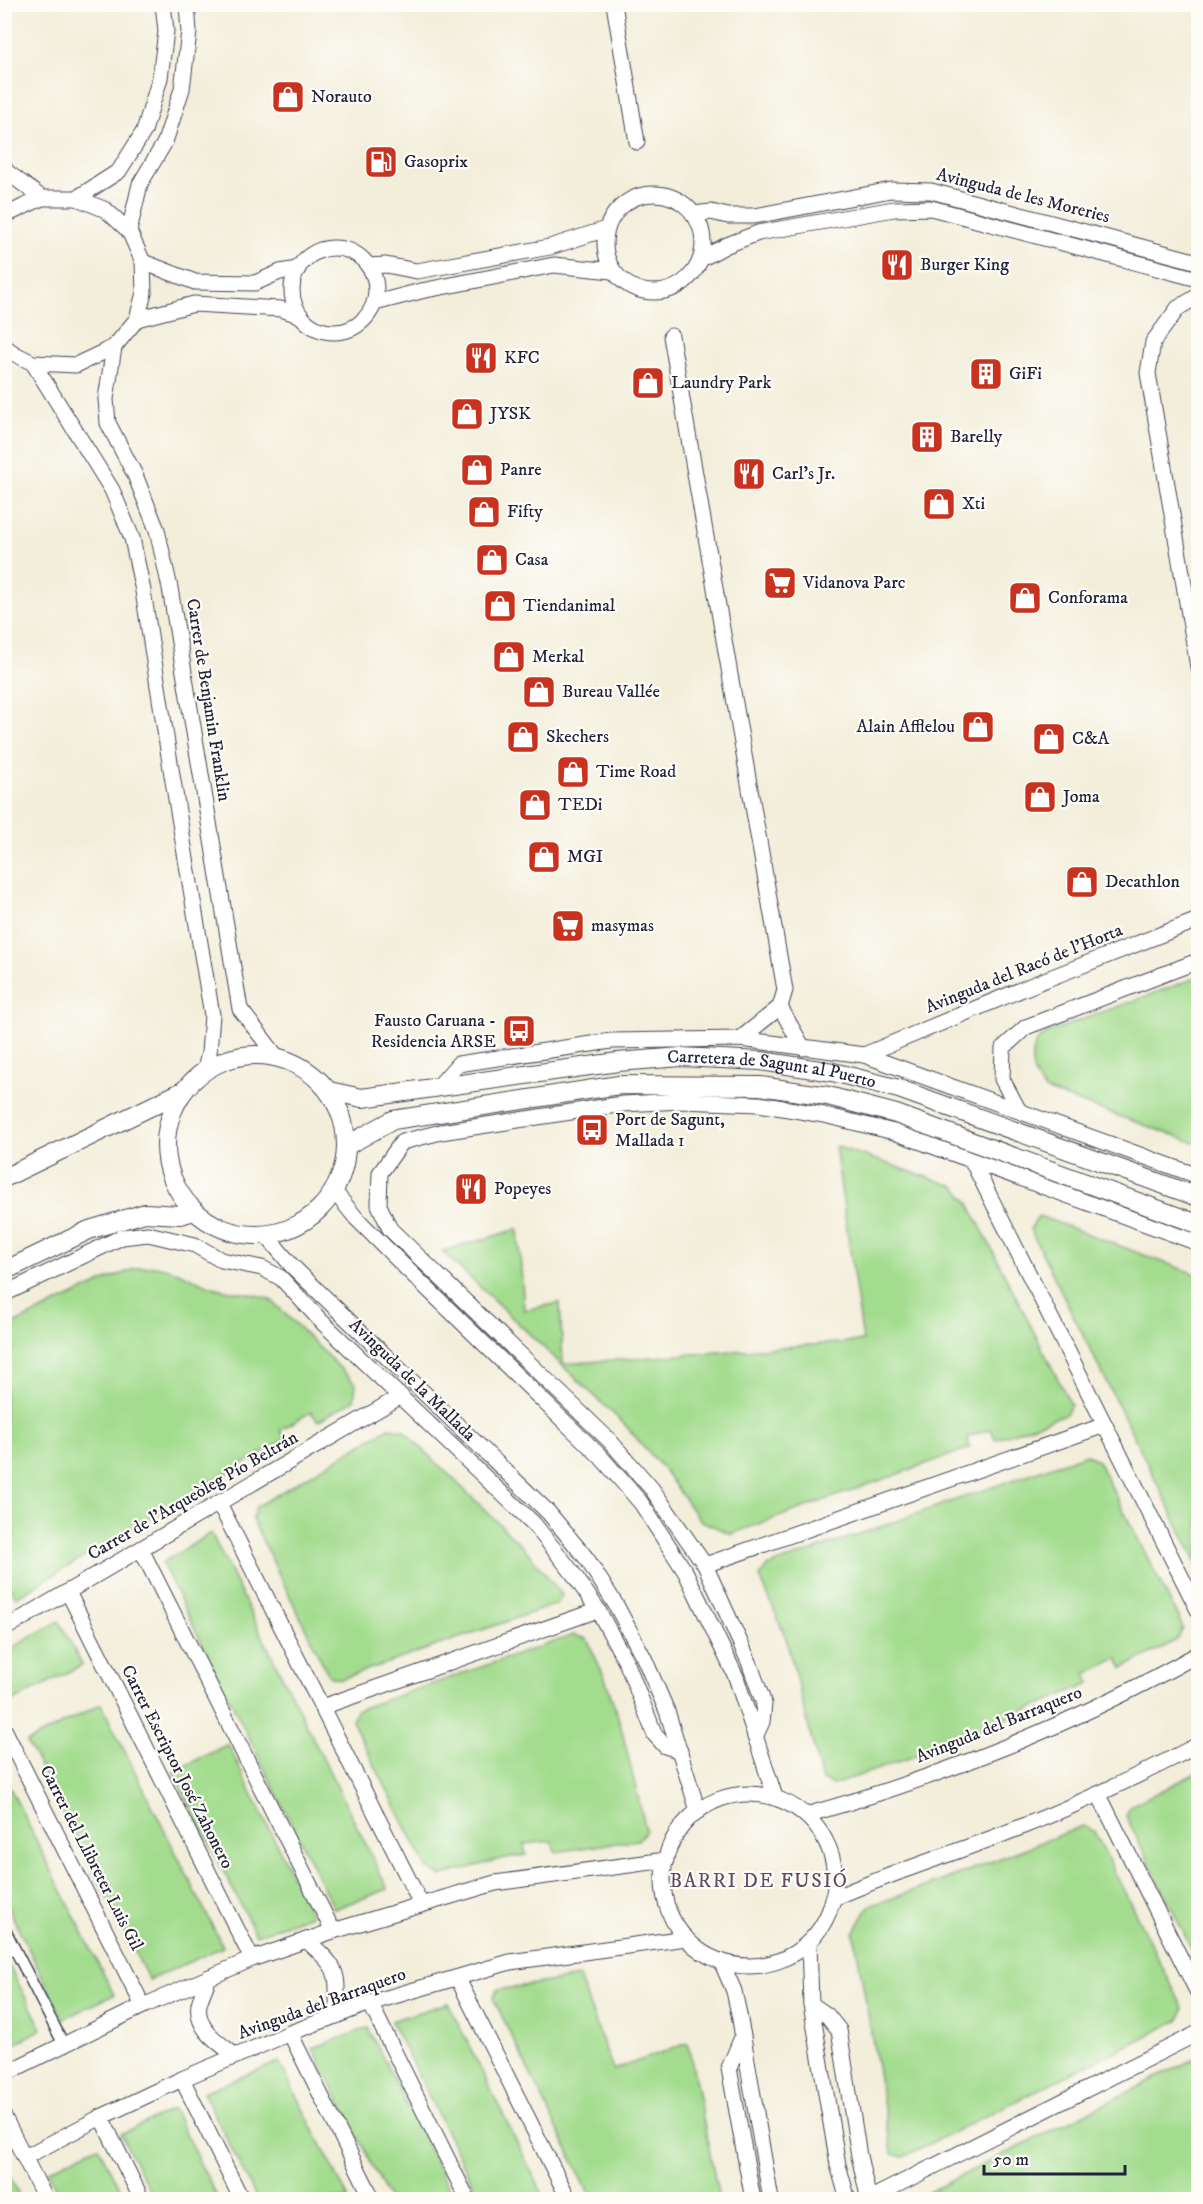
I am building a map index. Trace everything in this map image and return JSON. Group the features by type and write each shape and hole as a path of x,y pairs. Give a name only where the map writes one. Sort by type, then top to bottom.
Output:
{"street":[{"path":"77,198 119,171 144,131 160,78 166,31 163,4"},
{"path":"129,231 140,184 165,142 182,89 189,32 187,4"},
{"path":"614,4 637,142"},
{"path":"4,167 7,172 42,198"},
{"name":"Avinguda de les Moreries","path":"693,214 711,212 728,216 754,216 891,190 931,191 1198,262"},
{"path":"647,194 665,195 681,202 693,214 702,235 700,259 695,270 677,287 655,293 632,288 612,271 606,258 604,243 606,229 616,212 630,200 647,194"},
{"path":"4,218 42,198 77,198 106,210 129,231 143,262 144,293 137,319 114,347 76,365 33,363 4,346"},
{"name":"Avinguda de les Moreries","path":"700,259 758,233 894,209 931,208 1198,279"},
{"path":"368,266 386,265 417,271 550,247 606,229"},
{"path":"325,249 342,249 357,255 368,266 374,277 375,303 358,325 344,331 328,332 313,327 301,316 293,301 292,284 298,268 310,256 325,249"},
{"path":"143,262 195,282 255,283 280,272 298,268"},
{"path":"375,303 421,291 554,265 612,271"},
{"path":"1198,296 1178,308 1153,342 1148,373 1198,667"},
{"path":"137,319 194,304 281,309 301,316"},
{"path":"671,336 785,990 780,1007 740,1039"},
{"name":"Carrer de Benjamin Franklin","path":"114,347 106,399 108,423 135,476 157,531 170,588 240,1010 278,1057"},
{"path":"33,363 112,490 132,538 143,591 212,1015 209,1053 205,1070"},
{"name":"Avinguda del Racó de l'Horta","path":"864,1055 1042,981 1198,920"},
{"path":"1018,1109 1002,1079 1003,1048 1026,1027 1198,961"},
{"path":"780,1007 803,1048"},
{"path":"436,1089 458,1064 611,1041 740,1039 864,1055 1198,1176"},
{"path":"4,1178 183,1091 205,1070 219,1062 240,1056 262,1055 278,1057 306,1069 329,1091 342,1116 346,1146 344,1165 334,1191 305,1221 284,1231 266,1235 249,1235 227,1231 206,1221 194,1211 177,1190 170,1175 166,1151 167,1131 172,1113 183,1091"},
{"name":"Carretera de Sagunt al Puerto","path":"329,1091 362,1098 618,1062 681,1057 761,1061 833,1072 899,1089 1198,1197"},
{"name":"Carretera de Sagunt al Puerto","path":"346,1146 393,1119 434,1115 619,1084 760,1086 828,1096 896,1114 1198,1224"},
{"path":"755,1737 762,1722 764,1704 749,1662 705,1565 652,1489 610,1442 390,1229 379,1205 380,1173 402,1142 462,1129 623,1104 682,1101 759,1104 824,1115 894,1132 1198,1244"},
{"path":"434,1115 462,1129"},
{"path":"972,1161 1198,1610"},
{"path":"334,1191 356,1218 396,1258 600,1456 641,1503 686,1573 736,1677 775,1797"},
{"path":"4,1271 85,1232 145,1213 181,1215 194,1211"},
{"path":"67,1264 85,1232"},
{"name":"Avinguda de la Mallada","path":"4,1294 122,1237 148,1234 195,1245 221,1260 262,1268 280,1278 322,1322 534,1524 572,1572 598,1610 627,1664 655,1735 665,1746 680,1751"},
{"name":"Avinguda de la Mallada","path":"266,1235 292,1266 548,1512 587,1559 616,1605 644,1658 667,1712 698,1811"},
{"path":"396,1258 418,1256"},
{"path":"322,1295 322,1322"},
{"name":"Carrer de l'Arqueòleg Pío Beltrán","path":"4,1629 400,1396"},
{"path":"705,1565 1106,1425"},
{"path":"219,1503 421,1904"},
{"path":"141,1549 333,1931"},
{"name":"Carrer Escriptor José Zahonero","path":"68,1592 252,1959"},
{"path":"322,1707 598,1610"},
{"name":"Avinguda del Barraquero","path":"806,1815 848,1803 982,1756 1076,1716 1198,1654"},
{"name":"Carrer del Llibreter Luis Gil","path":"4,1729 143,2006"},
{"path":"834,1898 880,1878 1019,1828 1099,1795 1198,1745"},
{"path":"755,1794 775,1797 789,1803 806,1815 823,1834 835,1871 834,1898 824,1923 809,1942 790,1956 768,1964 740,1965 721,1961 701,1951 686,1938 674,1922 666,1902 663,1879 666,1860 678,1833 698,1811 712,1802 735,1795 755,1794"},
{"path":"1099,1795 1198,1993"},
{"path":"4,2074 143,2006 209,1977 252,1959 333,1931 495,1883 666,1860"},
{"path":"4,1928 64,2045"},
{"name":"Avinguda del Barraquero","path":"25,2157 101,2117 182,2079 290,2033 370,2003 510,1962 686,1938"},
{"path":"306,1940 328,1959 334,1969 337,1978 337,2016"},
{"path":"809,1942 811,2004 838,2165 848,2199"},
{"path":"721,1961 734,1991 771,2199"},
{"path":"209,1977 199,2005 200,2020 204,2029 214,2040 236,2056"},
{"path":"458,1979 569,2199"},
{"path":"370,2003 468,2199"},
{"path":"811,2004 827,2015 839,2030 859,2156 869,2199 1198,2033"},
{"path":"290,2033 373,2199"},
{"path":"743,2035 729,2068 753,2199"},
{"path":"182,2079 242,2199"},
{"path":"4,2117 46,2199"},
{"path":"101,2117 142,2199"}],"green space":[{"path":"1198,977 1198,1144 1045,1090 1040,1085 1032,1066 1033,1052 1039,1039 1051,1031"},
{"path":"835,1146 956,1187 968,1202 1071,1405 1066,1414 995,1439 991,1429 967,1437 970,1448 731,1534 699,1520 665,1471 625,1425 442,1251 518,1229 524,1310 560,1303 563,1364 863,1341"},
{"path":"1039,1216 1198,1275 1198,1565 1030,1229"},
{"path":"154,1266 177,1272 213,1287 270,1299 356,1384 354,1400 318,1421 311,1412 280,1430 286,1439 16,1597 11,1588 4,1591 5,1328 106,1280 137,1268"},
{"path":"389,1428 403,1430 526,1550 562,1595 557,1604 341,1679 329,1676 252,1519 256,1507"},
{"path":"1086,1454 1098,1461 1183,1627 1177,1640 1123,1668 1117,1658 1086,1674 1090,1683 932,1750 833,1785 822,1780 786,1638 760,1577 766,1567"},
{"path":"211,1533 388,1889 334,1909 162,1563"},
{"path":"59,1621 82,1665 8,1704 5,1696 5,1652"},
{"path":"574,1635 587,1639 605,1678 620,1723 646,1830 638,1840 555,1852 552,1841 524,1844 526,1855 505,1858 440,1876 427,1868 352,1721 356,1710"},
{"path":"101,1704 223,1947 149,1980 27,1742"},
{"path":"228,1744 311,1915 256,1935 173,1772"},
{"path":"1198,1772 1198,1962 1126,1816 1130,1806"},
{"path":"4,1776 114,1995 63,2019 5,1901"},
{"path":"1083,1826 1094,1831 1183,2008 1179,2020 903,2157 892,2154 854,1933 869,1906 939,1882"},
{"path":"4,1956 42,2029 5,2050 4,2050"},
{"path":"579,1977 613,2070 688,2043 719,2199 592,2199 493,1998 497,1990"},
{"path":"448,2003 545,2199 480,2199 391,2021"},
{"path":"368,2028 454,2199 389,2199 313,2048"},
{"path":"1198,2057 1198,2199 915,2199"},
{"path":"279,2062 349,2199 257,2199 203,2092"},
{"path":"173,2109 218,2199 154,2199 121,2134"},
{"path":"98,2146 125,2199 61,2199 47,2171"},
{"path":"5,2167 21,2199 5,2199"}],"place":[{"name":"Norauto","path":"288,97"},
{"name":"Gasoprix","path":"381,162"},
{"name":"Burger King","path":"897,265"},
{"name":"KFC","path":"481,358"},
{"name":"GiFi","path":"986,374"},
{"name":"Laundry Park","path":"648,383"},
{"name":"JYSK","path":"467,414"},
{"name":"Barelly","path":"927,437"},
{"name":"Panre","path":"477,470"},
{"name":"Carl's Jr.","path":"749,474"},
{"name":"Xti","path":"939,504"},
{"name":"Fifty","path":"484,512"},
{"name":"Casa","path":"492,560"},
{"name":"Vidanova Parc","path":"780,583"},
{"name":"Conforama","path":"1025,598"},
{"name":"Tiendanimal","path":"500,606"},
{"name":"Merkal","path":"509,657"},
{"name":"Bureau Vallée","path":"539,692"},
{"name":"Alain Afflelou","path":"978,727"},
{"name":"Skechers","path":"523,737"},
{"name":"C&A","path":"1049,739"},
{"name":"Time Road","path":"573,772"},
{"name":"Joma","path":"1040,797"},
{"name":"TEDi","path":"535,805"},
{"name":"MGI","path":"544,857"},
{"name":"Decathlon","path":"1082,882"},
{"name":"masymas","path":"568,926"},
{"name":"Fausto Caruana - Residencia ARSE","path":"519,1031"},
{"name":"Port de Sagunt, Mallada 1","path":"592,1130"},
{"name":"Popeyes","path":"471,1189"}],"district":[{"name":"BARRI DE FUSIÓ","path":"759,1881"}]}
